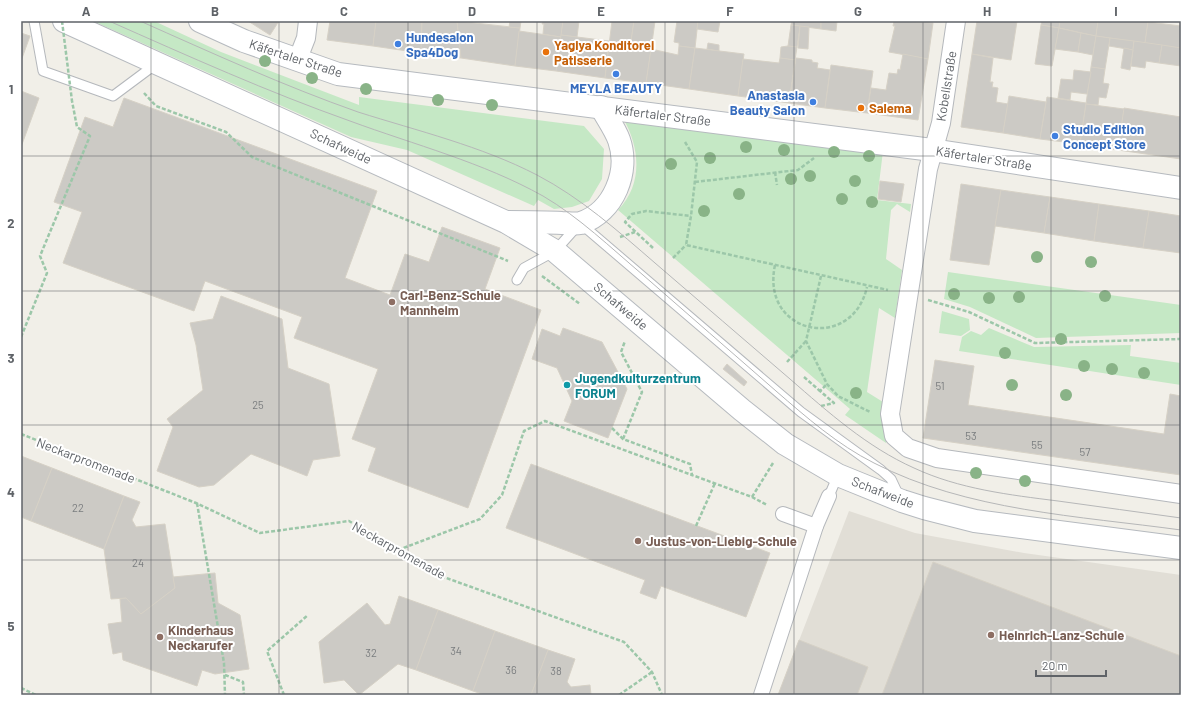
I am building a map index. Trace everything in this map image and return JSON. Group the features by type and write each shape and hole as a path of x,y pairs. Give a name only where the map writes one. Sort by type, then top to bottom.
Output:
{"main road":[{"name":"Schafweide","path":"63,21 158,62 506,222 555,251 786,444 838,474 902,501 975,521 1181,548"},
{"name":"Käfertaler Straße","path":"200,21 244,41 297,61 338,74 932,150 1181,188"},
{"path":"506,222 580,223 596,214 608,202 619,186 622,173 622,157 619,139 601,107"}],"street":[{"path":"297,61 306,38 308,21"},
{"name":"Kobellstraße","path":"932,150 941,123 956,21"},
{"path":"932,150 890,414 894,436 908,448 937,458 1181,494"},
{"path":"761,695 816,526 829,496"},
{"path":"784,514 816,526"}],"lane":[{"path":"34,21 43,71 113,96 158,62"},
{"path":"517,280 524,268 555,251 580,223 801,412 881,470 891,480 902,501"},
{"path":"829,496 838,474"}],"path":[{"path":"21,337 47,273 40,256 90,136 77,127 72,101 63,21"},
{"path":"37,36 72,49"},
{"path":"132,82 156,106 226,132 252,157 547,278 573,300 586,308"},
{"path":"673,258 686,245 697,162 684,141 687,118"},
{"path":"695,182 798,170 816,156"},
{"path":"775,172 777,185"},
{"path":"653,248 625,222 632,214 646,211 691,216"},
{"path":"686,245 867,287 908,294 969,312 1035,343 1181,339"},
{"path":"776,265 772,284 778,303 789,316 809,327 825,328 844,322 859,308 864,300 867,287"},
{"path":"787,362 806,341 821,276"},
{"path":"623,439 642,392 621,352 627,337"},
{"path":"806,341 827,384 838,396 868,412 890,414"},
{"path":"804,377 820,391"},
{"path":"398,550 480,519 502,495 524,431 545,421 752,497 784,514"},
{"path":"612,428 623,439 690,464 692,475"},
{"name":"Neckarpromenade","path":"21,434 196,503 260,533 349,521 438,575 624,642 652,672 662,695"},
{"path":"766,459 779,468"},
{"path":"696,526 715,483"},
{"path":"196,503 224,663 225,695"},
{"path":"284,695 267,651 308,615"},
{"path":"619,695 652,672"},
{"path":"225,675 243,682 244,695"},
{"path":"21,688 36,695"}],"shaded area":[{"name":"Heinrich-Lanz-Schule","path":"849,511 915,533 1024,553 1181,575 1181,695 778,695"}],"green space":[{"path":"93,21 154,21 221,52 359,105 359,97 584,126 604,149 602,179 589,201 572,207 554,209 538,200 534,206 407,150 351,137"},
{"path":"624,120 883,151 877,200 911,204 910,212 897,204 891,210 886,259 902,270 895,318 879,308 867,392 883,402 886,443 845,415 850,409 618,210 632,189 636,166 636,154 633,142"},
{"path":"948,272 1181,305 1181,333 1036,338 970,307 944,299"},
{"path":"942,311 969,319 970,330 961,336 939,333"},
{"path":"989,328 1034,347 1131,345 1130,356 1181,363 1181,385 959,351 962,337 971,331 981,335"}],"building":[{"path":"248,21 279,21 270,35"},
{"path":"330,21 376,21 373,46 327,40"},
{"path":"376,21 422,21 421,53 373,46"},
{"path":"422,21 457,21 461,58 421,53"},
{"path":"457,21 520,28 515,66 461,58"},
{"path":"510,21 521,21 520,28 509,27"},
{"path":"543,21 563,21 561,37 543,34"},
{"path":"563,21 579,21 577,37 561,35"},
{"path":"612,21 634,21 630,48 609,45"},
{"path":"634,21 655,21 651,50 630,48"},
{"path":"677,21 698,21 695,48 679,46 679,43 674,42"},
{"path":"698,21 720,21 718,32 697,29"},
{"path":"792,21 821,21 821,29 791,25"},
{"path":"821,21 837,21 836,31 821,29"},
{"path":"894,21 933,23 928,59 889,52 895,26 893,26"},
{"path":"977,21 1017,21 1011,60 972,54"},
{"path":"1042,21 1060,21 1059,28 1041,25"},
{"path":"1060,21 1098,21 1096,36 1059,28"},
{"path":"1098,21 1148,21 1145,43 1096,36"},
{"path":"1148,22 1181,26 1181,48 1145,43"},
{"path":"791,25 800,26 797,47 788,46"},
{"path":"1041,25 1059,28 1052,66 1035,64"},
{"path":"800,26 809,27 808,49 798,48"},
{"path":"1059,28 1081,33 1078,52 1055,49"},
{"path":"519,31 561,37 556,71 515,66"},
{"path":"21,33 30,36 21,61"},
{"path":"1081,33 1096,36 1093,55 1078,52"},
{"path":"561,35 609,41 605,78 556,71"},
{"path":"1096,36 1110,38 1105,69 1091,67"},
{"path":"1110,38 1134,41 1133,50 1109,46"},
{"path":"1134,41 1162,45 1159,63 1146,61 1145,68 1131,66"},
{"path":"708,43 719,45 719,51 707,49"},
{"path":"609,45 651,50 646,83 605,78"},
{"path":"1162,45 1181,48 1181,66 1159,63"},
{"path":"679,46 695,48 689,89 646,83 651,49 678,55"},
{"path":"781,47 797,47 795,60 780,58"},
{"path":"695,48 744,54 738,96 689,89"},
{"path":"1124,48 1133,50 1130,70 1121,68"},
{"path":"903,54 928,59 918,120 867,113 871,88 886,90 889,73 897,74 898,69 900,70"},
{"path":"972,54 993,58 990,82 993,82 992,87 998,88 996,102 1008,104 1003,133 961,127"},
{"path":"780,58 795,60 789,103 738,96 743,59 779,63"},
{"path":"796,58 812,60 812,62 818,63 817,68 830,70 825,108 789,103"},
{"path":"831,65 873,71 867,113 825,108"},
{"path":"1091,67 1105,69 1103,83 1109,84 1106,98 1099,97 1098,105 1086,104"},
{"path":"1074,70 1091,72 1087,94 1071,92 1070,100 1058,98 1061,79 1073,80"},
{"path":"21,91 39,98 21,147"},
{"path":"1009,96 1046,102 1040,139 1003,133"},
{"path":"1047,97 1086,103 1080,144 1040,139"},
{"name":"Carl-Benz-Schule Mannheim","path":"124,98 377,191 345,278 390,295 405,254 429,262 442,227 500,248 485,289 541,310 468,508 368,471 376,448 352,439 378,369 294,338 302,317 205,281 194,311 63,263 82,212 54,202 85,117 113,127"},
{"path":"1086,104 1124,109 1118,150 1080,144"},
{"path":"1124,108 1181,117 1181,159 1118,150"},
{"path":"880,181 904,184 901,202 878,199"},
{"path":"961,184 1001,190 989,265 950,260"},
{"path":"1001,190 1050,197 1044,233 995,226"},
{"path":"1050,197 1099,204 1094,241 1044,233"},
{"path":"1099,204 1149,211 1143,248 1094,241"},
{"path":"1149,211 1181,216 1181,253 1143,248"},
{"path":"221,296 282,319 288,368 329,384 340,456 313,460 307,476 251,454 214,485 199,487 157,471 173,427 167,419 203,390 196,345 190,323 213,319"},
{"path":"563,328 602,342 627,389 608,438 564,421 572,401 557,368 532,359 542,329 560,336"},
{"path":"935,360 974,366 968,405 1164,434 1170,394 1181,396 1181,475 923,438"},
{"path":"727,364 747,382 744,386 723,369"},
{"path":"21,456 52,468 31,521 21,517"},
{"name":"Justus-von-Liebig-Schule","path":"531,464 770,553 746,617 661,586 656,599 640,593 645,580 506,528"},
{"path":"52,468 124,496 104,549 31,521"},
{"path":"124,496 140,502 132,520 136,527 165,524 175,588 141,614 126,598 111,599 104,549"},
{"path":"933,562 1181,656 1181,695 882,695"},
{"path":"215,573 218,603 240,615 249,669 215,674 202,670 197,686 123,660 122,652 113,654 108,624 122,622 120,599 126,598 141,614 175,588 173,577"},
{"path":"399,596 438,610 416,670 398,664 359,695 344,680 324,683 319,642 367,603 385,625 390,624"},
{"path":"438,610 495,631 473,691 416,670"},
{"path":"495,631 548,650 531,695 485,695 473,691"},
{"path":"799,640 868,667 857,695 778,695"},
{"path":"548,650 575,659 567,682 571,687 590,685 591,695 531,695"}],"tram line":[{"path":"109,21 259,86 319,110 496,173 543,196 569,213 594,233 811,420 848,448 874,463 910,479 947,492 985,502 1064,515 1181,530"},
{"path":"140,21 248,69 303,91 358,112 472,147 516,165 553,184 613,227 819,404 864,439 897,460 931,475 985,490 1181,518"}],"place":[{"name":"Hundesalon Spa4Dog","path":"398,44"},
{"name":"Yagiya Konditorei Patisserie","path":"546,52"},
{"name":"MEYLA BEAUTY","path":"616,74"},
{"name":"Anastasia Beauty Salon","path":"813,102"},
{"name":"Salema","path":"861,108"},
{"name":"Studio Edition Concept Store","path":"1055,136"},
{"name":"Carl-Benz-Schule Mannheim","path":"392,302"},
{"name":"Jugendkulturzentrum FORUM","path":"567,385"},
{"name":"Justus-von-Liebig-Schule","path":"638,541"},
{"name":"Heinrich-Lanz-Schule","path":"991,635"},
{"name":"Kinderhaus Neckarufer","path":"160,637"}]}
